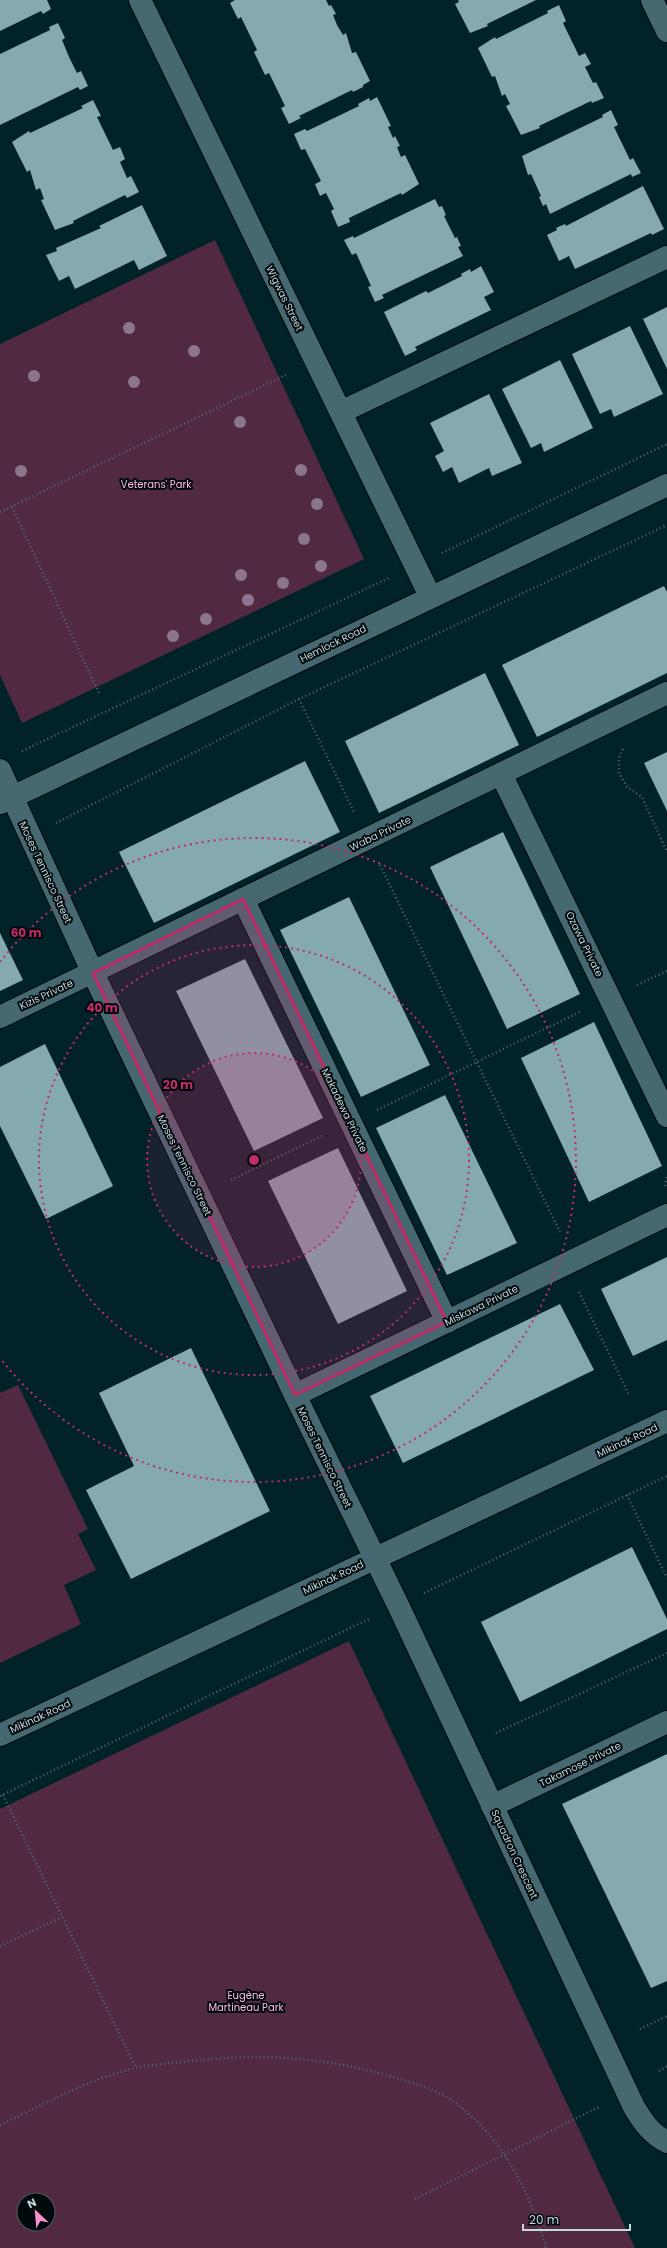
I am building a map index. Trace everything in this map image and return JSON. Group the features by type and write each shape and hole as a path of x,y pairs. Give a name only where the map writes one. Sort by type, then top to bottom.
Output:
{"street":[{"name":"Wigwas Street","path":"140,0 430,596"},
{"path":"652,0 667,31"},
{"path":"341,412 667,257"},
{"name":"Hemlock Road","path":"6,800 430,596 667,485"},
{"name":"Waba Private","path":"93,972 667,693"},
{"name":"Moses Tennisco Street","path":"0,770 6,800 29,836 294,1396 375,1558"},
{"name":"Ozawa Private","path":"501,774 667,1116"},
{"name":"Makadewa Private","path":"243,899 446,1322"},
{"name":"Kizis Private","path":"0,1017 93,972"},
{"name":"Miskawa Private","path":"294,1396 667,1215"},
{"name":"Mikinak Road","path":"0,1735 667,1421"},
{"name":"Squadron Crescent","path":"375,1558 634,2107 644,2123 660,2138 667,2142"},
{"name":"Takamose Private","path":"492,1806 667,1722"}],"path":[{"path":"0,512 292,372"},
{"path":"19,752 415,566 667,444"},
{"path":"12,507 100,695"},
{"path":"29,836 299,699 667,525"},
{"path":"299,699 477,1062 570,1262 629,1395"},
{"path":"624,744 619,758 619,773 627,787 642,797 667,852"},
{"path":"231,1180 667,971"},
{"path":"136,2068 1,1795 667,1476"},
{"path":"627,1495 667,1578"},
{"path":"496,1733 667,1653"},
{"path":"0,1946 62,1916"},
{"path":"640,2029 667,2016"},
{"path":"0,2125 90,2082 136,2068 219,2057 283,2056 335,2062 370,2070 414,2084 445,2097 461,2107 482,2126 504,2153 534,2208 546,2248"},
{"path":"659,2071 667,2066"},
{"path":"415,2199 504,2153 603,2105"}],"highlighted area":[{"path":"243,899 447,1322 295,1395 93,973"}],"green space":[{"name":"Veterans' Park","path":"215,240 364,559 22,723 0,675 0,344"},
{"path":"18,1385 88,1529 78,1534 96,1570 64,1585 81,1624 0,1663 0,1393"},
{"name":"Eugène Martineau Park","path":"349,1641 635,2248 0,2248 0,1809"}],"building":[{"path":"0,0 47,0 51,9 43,14 41,11 0,31"},
{"path":"235,0 326,0 336,14 333,15 343,35 346,33 352,53 356,52 370,81 363,85 363,87 353,92 352,90 299,116 301,118 289,124 281,108 285,106 269,73 265,75 254,52 257,50 241,17 238,19 230,3"},
{"path":"458,0 536,0 487,24 488,26 470,33 455,4 459,2"},
{"path":"559,5 566,21 563,23 579,56 585,53 591,64 585,67 593,83 596,82 604,98 592,103 591,101 539,126 540,128 521,135 506,106 510,104 505,94 502,96 495,76 492,77 478,48 495,37 496,39 548,13 547,11"},
{"path":"58,23 65,38 62,40 69,57 77,73 81,71 88,86 80,90 78,87 0,125 0,54 50,30 49,27"},
{"path":"377,97 391,126 388,127 393,138 395,136 400,146 397,147 401,157 405,155 419,184 402,195 401,193 349,218 350,222 338,227 331,211 334,209 326,193 320,196 315,184 321,181 305,149 301,150 294,134 305,129 307,131 359,106 358,104 369,98 370,101"},
{"path":"93,100 101,116 97,117 113,150 120,147 125,159 120,162 127,178 131,176 139,192 127,198 125,195 73,221 74,223 55,230 41,200 44,199 40,188 36,190 30,170 27,172 12,142 29,131 30,133 83,108 81,106"},
{"path":"611,110 618,125 614,127 630,160 633,158 641,173 632,177 631,174 550,214 546,204 543,206 539,197 541,196 531,174 528,175 522,156 603,117 602,115"},
{"path":"643,186 664,229 652,235 651,233 575,269 569,256 559,261 547,235 557,230 556,228 565,224 566,226"},
{"path":"435,199 439,207 442,206 446,215 444,216 455,238 457,237 461,246 458,247 463,256 382,295 384,298 375,302 368,287 371,286 356,253 352,255 344,240 353,236 354,238"},
{"path":"142,205 167,256 139,270 134,260 75,289 69,276 59,281 46,255 57,251 56,248 101,228 99,226"},
{"path":"481,266 494,292 484,297 491,310 415,347 417,350 405,356 384,312 426,291 428,293 462,276 461,274 470,269 471,272"},
{"path":"667,307 667,369 643,319"},
{"path":"630,326 663,394 614,417 611,409 600,414 572,354"},
{"path":"560,360 593,428 544,452 541,443 531,448 502,389"},
{"path":"489,394 522,463 492,476 489,468 459,483 452,467 443,472 435,456 444,451 430,423"},
{"path":"664,586 667,592 667,673 537,737 502,665"},
{"path":"485,673 519,745 379,813 345,741"},
{"path":"667,752 667,811 644,763"},
{"path":"305,761 340,832 154,923 119,852"},
{"path":"503,832 580,994 507,1029 430,867"},
{"path":"349,897 430,1065 361,1097 280,930"},
{"path":"0,933 23,980 0,991"},
{"path":"245,959 323,1118 254,1151 176,991"},
{"path":"594,1022 662,1166 589,1202 521,1058"},
{"path":"45,1044 113,1186 46,1219 0,1126 0,1067"},
{"path":"445,1095 517,1243 447,1275 376,1128"},
{"path":"338,1148 407,1291 338,1324 268,1181"},
{"path":"667,1257 667,1340 633,1356 601,1289"},
{"path":"560,1304 594,1370 403,1463 370,1396"},
{"path":"191,1348 270,1511 131,1579 86,1490 134,1466 99,1393"},
{"path":"632,1547 667,1619 667,1629 520,1702 481,1622"},
{"path":"667,1754 667,1981 651,1988 562,1804"}]}
